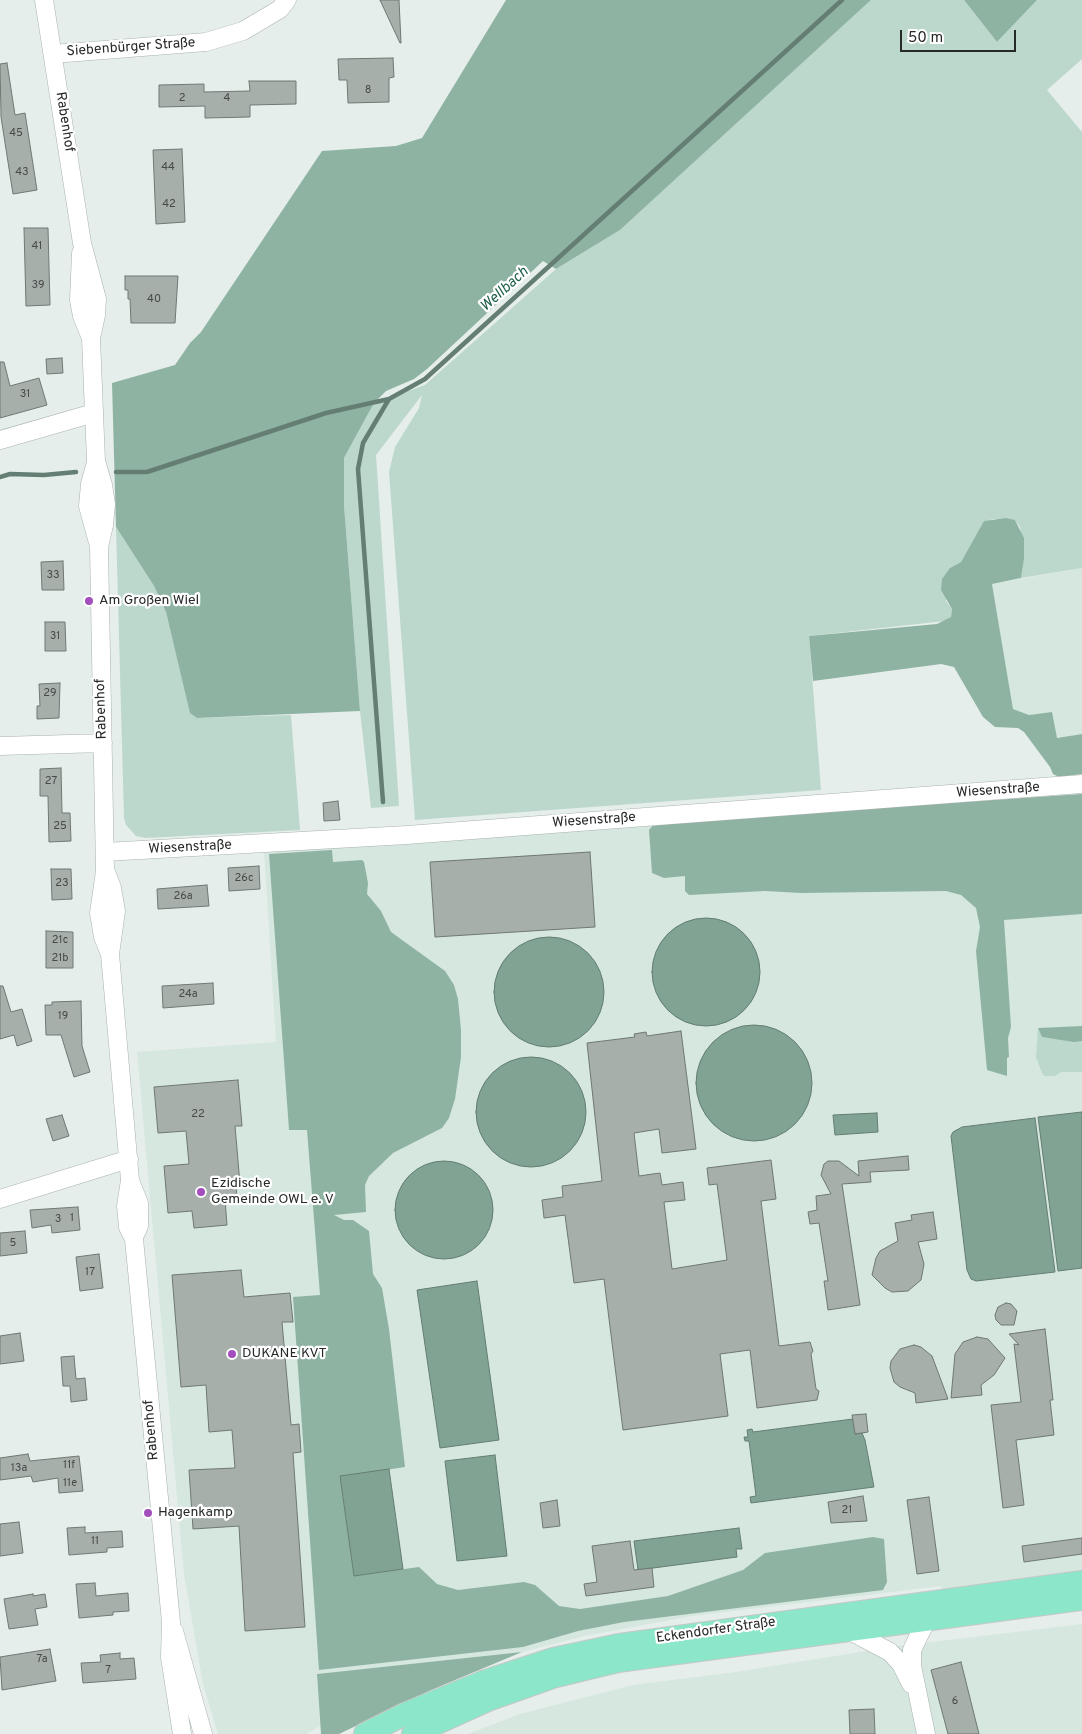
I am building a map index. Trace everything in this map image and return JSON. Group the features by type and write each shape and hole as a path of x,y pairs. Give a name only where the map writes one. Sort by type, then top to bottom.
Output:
{"main road":[{"name":"Eckendorfer Straße","path":"365,1734 405,1714 482,1682 553,1659 600,1649 778,1622 1082,1582"},
{"name":"Eckendorfer Straße","path":"413,1734 488,1700 556,1676 618,1661 1082,1599"}],"street":[{"name":"Rabenhof","path":"44,0 82,243 97,299 91,338 96,461 104,485 106,504 99,547 105,852 105,870 99,913 103,937 110,954 130,1180 126,1206 128,1227 134,1239 171,1622 170,1657 172,1682 182,1734"},
{"name":"Siebenbürger Straße","path":"53,54 206,42 243,31 280,9 287,0"},
{"path":"0,440 94,413"},
{"path":"0,746 103,743"},
{"name":"Wiesenstraße","path":"105,852 374,837 1082,784"},
{"path":"0,1199 128,1160"},
{"path":"926,1621 912,1650 917,1696 926,1734"},
{"name":"Rabenhof","path":"171,1622 183,1655 203,1734"},
{"path":"850,1631 890,1652 901,1664 917,1696"}],"shaded area":[{"path":"506,0 871,0 620,230 556,269 543,261 427,369 414,379 386,391 374,403 344,458 344,505 360,711 197,718 190,713 166,612 154,586 116,527 112,383 175,365 190,343 201,332 322,151 396,146 422,138"},
{"path":"871,0 964,0 997,42 1037,0 1082,0 1082,59 1047,90 1082,132 1082,568 1021,578 1024,558 1020,527 1015,520 993,519 984,522 961,562 950,568 946,601 952,609 951,617 945,621 809,636 821,790 415,820 389,472 395,447 419,408 422,395 376,455 399,806 371,808 360,711 344,505 344,458 374,403 425,385 556,269 620,230"},
{"path":"964,0 1037,0 997,42"},
{"path":"1006,518 1015,520 1024,538 1024,559 1021,578 992,584 1013,709 1029,715 1052,712 1057,738 1082,734 1082,774 1059,777 1053,774 1050,767 1024,732 1018,728 995,727 983,717 954,667 941,664 813,681 809,636 937,624 951,617 952,609 941,590 942,579 950,568 961,562 984,521"},
{"path":"116,527 154,586 166,612 191,713 197,718 291,715 300,830 146,838 136,836 126,825 124,818"},
{"path":"1082,568 1082,734 1056,738 1052,712 1029,715 1013,709 992,584"},
{"path":"1082,794 1082,1570 942,1590 941,1586 692,1616 584,1636 522,1652 317,1674 320,1726 306,1734 218,1734 203,1684 184,1574 137,1052 276,1042 264,850"},
{"path":"1082,794 1082,914 1004,920 1011,1027 1008,1038 1007,1076 987,1070 976,951 980,927 976,908 961,895 946,891 801,893 765,891 689,895 685,891 685,876 664,878 652,873 649,830 655,823"},
{"path":"332,850 333,862 362,860 364,862 368,883 367,894 381,911 391,932 445,971 454,985 458,999 461,1030 461,1057 455,1099 449,1118 442,1128 393,1153 369,1176 365,1185 366,1212 334,1215 344,1220 353,1220 369,1231 373,1274 382,1288 389,1329 405,1467 340,1477 354,1576 419,1567 437,1584 458,1590 524,1582 535,1585 559,1606 580,1609 668,1596 743,1570 765,1553 873,1537 884,1539 887,1582 883,1590 624,1622 578,1631 523,1647 319,1670 293,1297 320,1295 307,1130 289,1130 269,854"},
{"path":"706,918 727,922 745,933 756,951 760,972 756,993 745,1011 727,1022 706,1026 685,1022 667,1011 656,993 652,972 656,951 667,933 685,922"},
{"path":"549,937 570,941 588,953 600,971 604,992 600,1013 588,1031 570,1043 549,1047 528,1043 510,1031 498,1013 494,992 498,971 510,953 528,941"},
{"path":"754,1025 776,1030 795,1042 807,1061 812,1083 807,1105 795,1124 776,1136 754,1141 732,1136 713,1124 701,1105 696,1083 701,1061 713,1042 732,1030"},
{"path":"1082,1026 1082,1041 1074,1042 1042,1037 1038,1028"},
{"path":"1038,1028 1042,1037 1082,1041 1082,1072 1061,1072 1055,1076 1045,1076 1042,1073 1036,1057"},
{"path":"531,1057 552,1061 570,1073 582,1091 586,1112 582,1133 570,1151 552,1163 531,1167 510,1163 492,1151 480,1133 476,1112 480,1091 492,1073 510,1061"},
{"path":"1082,1112 1082,1268 1058,1271 1038,1117"},
{"path":"877,1113 878,1132 835,1135 833,1115"},
{"path":"1035,1118 1055,1272 976,1281 971,1279 967,1270 951,1136 953,1132 962,1127"},
{"path":"444,1161 463,1164 479,1175 490,1191 493,1210 490,1229 479,1245 463,1256 444,1259 425,1256 409,1245 398,1229 395,1210 398,1191 409,1175 425,1164"},
{"path":"477,1281 499,1440 440,1448 417,1290"},
{"path":"853,1419 855,1434 862,1433 865,1440 874,1487 751,1503 750,1497 756,1496 749,1441 745,1441 744,1437 748,1437 747,1430 752,1429 753,1432"},
{"path":"495,1455 507,1556 457,1561 445,1461"},
{"path":"389,1469 403,1569 354,1576 340,1476"},
{"path":"739,1528 742,1549 736,1549 737,1557 638,1570 634,1541"},
{"path":"1082,1624 1082,1734 468,1734 520,1714 633,1685 736,1672 891,1647"},
{"path":"522,1652 429,1691 339,1734 321,1734 317,1674"}],"building":[{"path":"380,0 399,0 401,43 400,43"},
{"path":"393,58 394,77 389,78 389,102 348,103 347,80 339,80 338,59"},
{"path":"7,63 15,115 25,113 37,190 13,194 1,117 0,64"},
{"path":"249,81 296,81 296,104 250,105 250,117 205,118 205,106 159,107 159,85 204,84 204,92 250,91"},
{"path":"182,149 185,222 156,224 153,150"},
{"path":"24,228 48,228 50,305 26,306"},
{"path":"125,276 178,276 175,323 131,323 130,299 128,299 128,290 125,290"},
{"path":"62,358 63,373 47,374 46,359"},
{"path":"0,362 4,362 10,386 39,378 47,405 0,418"},
{"path":"63,561 64,590 42,590 41,562"},
{"path":"45,622 65,622 66,651 45,651"},
{"path":"60,683 59,718 37,719 37,706 40,706 39,684"},
{"path":"61,768 62,813 70,813 71,841 49,842 48,796 40,796 40,769"},
{"path":"338,801 340,820 324,821 323,803"},
{"path":"590,852 595,927 435,937 430,862"},
{"path":"259,866 260,889 229,891 228,868"},
{"path":"51,869 71,869 72,899 52,900"},
{"path":"207,885 209,906 158,909 157,889"},
{"path":"46,931 73,932 73,968 46,968"},
{"path":"213,983 214,1004 163,1008 162,986"},
{"path":"0,986 3,986 11,1012 22,1009 32,1041 17,1046 14,1035 0,1039"},
{"path":"81,1001 82,1046 90,1072 74,1077 61,1035 46,1035 45,1005 52,1005 52,1002"},
{"path":"681,1031 696,1149 662,1153 659,1129 634,1133 639,1176 660,1173 662,1185 683,1182 685,1200 664,1202 672,1269 727,1260 717,1184 709,1185 707,1168 771,1160 776,1199 761,1201 779,1346 810,1342 813,1351 811,1354 816,1389 819,1391 817,1400 757,1408 750,1350 720,1354 728,1416 623,1430 604,1279 574,1283 565,1215 544,1218 542,1200 563,1197 562,1186 602,1181 587,1043 635,1037 634,1034 646,1032 647,1036"},
{"path":"238,1080 242,1126 235,1126 240,1184 236,1184 237,1199 225,1200 227,1225 194,1228 192,1211 168,1213 164,1166 189,1164 186,1131 158,1133 154,1087"},
{"path":"62,1115 69,1136 53,1141 46,1119"},
{"path":"908,1156 909,1170 870,1172 871,1182 842,1184 860,1305 828,1310 824,1281 828,1281 819,1223 810,1224 808,1212 817,1210 816,1196 831,1194 821,1175 824,1164 828,1161 839,1161 859,1176 858,1161"},
{"path":"78,1207 80,1230 52,1233 51,1225 32,1228 30,1210"},
{"path":"933,1212 937,1239 918,1242 924,1264 921,1280 908,1291 892,1292 872,1275 876,1258 880,1251 898,1241 895,1223 912,1220 911,1215"},
{"path":"25,1231 27,1253 0,1256 0,1233"},
{"path":"99,1254 103,1288 80,1291 76,1257"},
{"path":"241,1270 244,1297 290,1293 293,1322 282,1322 291,1425 299,1424 301,1452 293,1453 305,1627 245,1631 239,1526 193,1529 189,1470 235,1468 232,1430 209,1432 206,1385 181,1387 172,1275"},
{"path":"1006,1303 1011,1304 1017,1311 1014,1325 1001,1325 996,1320 995,1315 998,1307"},
{"path":"1045,1329 1053,1400 1050,1400 1054,1435 1016,1440 1024,1505 1003,1508 991,1405 1021,1402 1014,1344 1019,1345 1009,1334"},
{"path":"20,1333 24,1361 0,1364 0,1336"},
{"path":"977,1337 988,1339 1005,1358 994,1375 981,1385 982,1395 951,1398 955,1354 963,1342"},
{"path":"914,1345 921,1347 932,1356 948,1399 916,1403 915,1393 900,1387 894,1382 890,1368 891,1361 900,1349"},
{"path":"74,1356 76,1379 85,1378 87,1400 71,1402 70,1386 63,1386 61,1357"},
{"path":"866,1414 868,1432 855,1434 852,1415"},
{"path":"28,1454 30,1461 79,1456 83,1491 59,1493 58,1478 33,1482 31,1476 0,1480 0,1458"},
{"path":"863,1496 867,1521 831,1523 828,1502"},
{"path":"929,1497 939,1571 917,1574 907,1500"},
{"path":"557,1500 560,1526 543,1528 540,1503"},
{"path":"19,1522 23,1553 0,1556 0,1524"},
{"path":"85,1527 85,1533 122,1531 123,1547 107,1548 107,1552 69,1555 67,1528"},
{"path":"1082,1538 1082,1554 1024,1562 1022,1546"},
{"path":"630,1541 634,1570 652,1568 654,1587 586,1596 584,1584 597,1582 592,1546"},
{"path":"95,1583 96,1596 128,1593 129,1611 113,1612 113,1615 79,1618 76,1584"},
{"path":"33,1594 33,1596 45,1594 47,1607 35,1609 38,1625 9,1629 4,1599"},
{"path":"50,1649 56,1681 2,1690 0,1657"},
{"path":"120,1653 120,1659 134,1658 136,1679 83,1683 81,1663 101,1662 100,1655"},
{"path":"961,1662 979,1734 948,1734 931,1670"},
{"path":"874,1709 875,1734 850,1734 849,1710"}],"waterway":[{"name":"Wellbach","path":"116,472 147,472 326,413 389,399 425,379 842,0"},
{"path":"383,802 358,469 363,443 389,399"},
{"name":"Wellbach","path":"0,477 10,474 44,475 76,472"}],"place":[{"name":"Am Großen Wiel","path":"89,601"},
{"name":"Ezidische Gemeinde OWL e. V","path":"201,1192"},
{"name":"DUKANE KVT","path":"232,1354"},
{"name":"Hagenkamp","path":"148,1513"}]}
